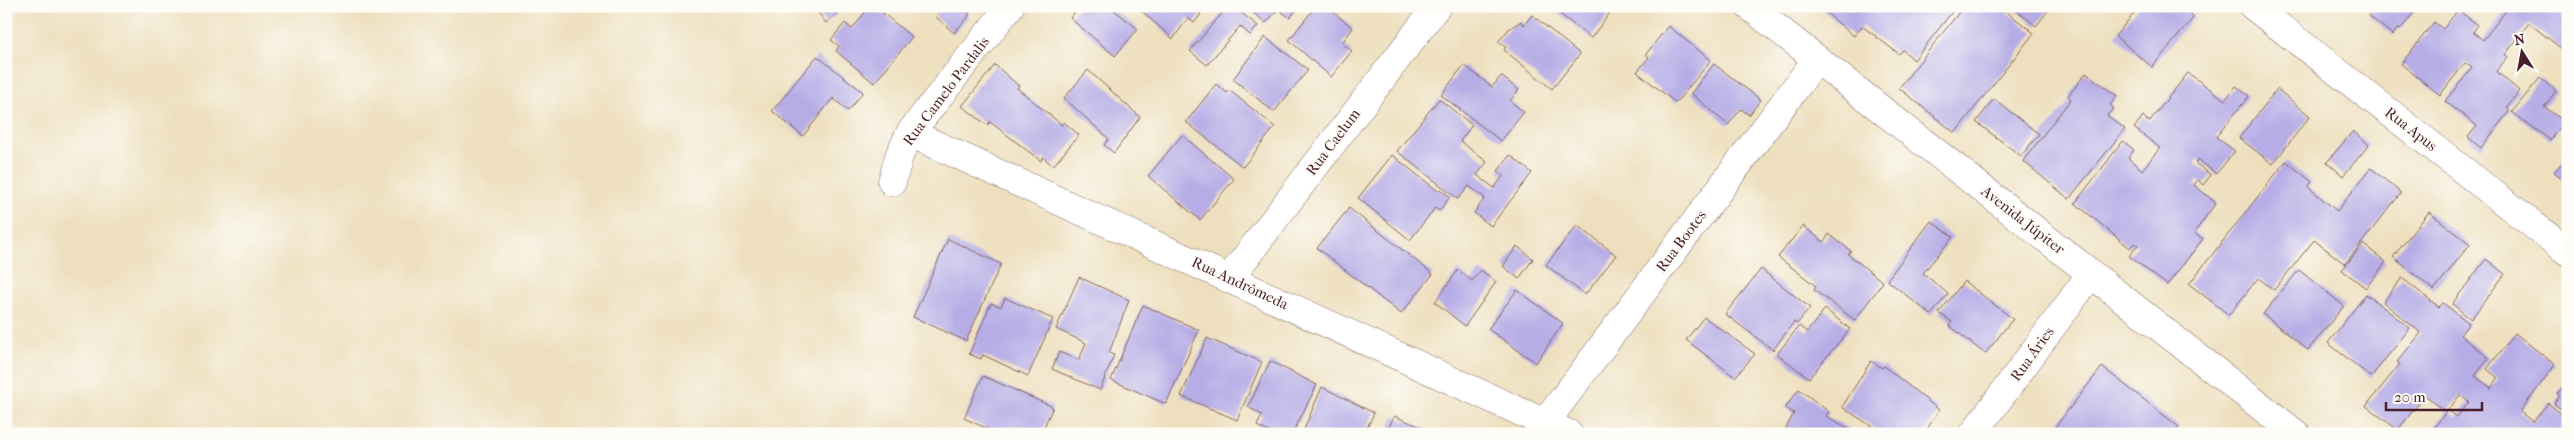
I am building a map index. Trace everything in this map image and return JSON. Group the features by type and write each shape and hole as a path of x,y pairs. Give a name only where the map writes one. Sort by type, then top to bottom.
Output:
{"street":[{"name":"Rua Camelo Pardalis","path":"892,182 899,156 910,133 1010,6"},
{"name":"Rua Caelum","path":"1229,279 1437,6"},
{"name":"Avenida Júpiter","path":"1749,6 2296,434"},
{"name":"Rua Apus","path":"2253,6 2568,252"},
{"name":"Rua Bootes","path":"1557,428 1817,59"},
{"name":"Rua Andrômeda","path":"910,133 1557,428"},
{"name":"Rua Áries","path":"1973,434 2092,274"}],"building":[{"path":"813,6 846,6 826,23"},
{"path":"870,6 874,6 912,37 874,83 836,51 839,46 831,40 845,23 852,29"},
{"path":"932,6 968,6 969,16 954,33 936,17 939,13"},
{"path":"1080,6 1109,6 1138,29 1115,56 1070,18"},
{"path":"1136,6 1195,6 1193,9 1201,14 1194,23 1188,18 1173,39"},
{"path":"1228,6 1233,6 1258,26 1250,35 1240,26 1207,65 1190,51"},
{"path":"1245,6 1299,6 1290,18 1278,9 1266,23"},
{"path":"1316,6 1326,6 1353,28 1342,43 1352,51 1331,77 1289,40"},
{"path":"1556,6 1615,6 1591,38 1556,11 1558,8"},
{"path":"1818,6 1956,7 1914,60 1903,50 1899,54 1862,26 1854,36"},
{"path":"1964,6 1999,6 2034,33 1955,133 1899,88"},
{"path":"2011,6 2052,6 2036,26"},
{"path":"2140,6 2181,6 2194,17 2152,67 2115,36"},
{"path":"2371,6 2419,6 2400,30 2398,28 2393,35 2369,16 2374,9"},
{"path":"2514,6 2568,6 2568,54 2529,23 2505,55 2508,57 2496,71 2519,91 2507,107 2510,110 2481,148 2468,137 2477,126 2445,101 2472,68 2465,63 2440,95 2401,64 2434,22 2443,29 2458,10 2478,25 2473,32 2483,40 2509,7 2512,10"},
{"path":"1532,15 1580,54 1552,89 1504,50 1506,47 1498,42 1509,29 1521,21 1524,25"},
{"path":"1668,26 1711,60 1676,103 1637,72 1649,57 1646,54"},
{"path":"1265,37 1308,70 1274,112 1233,79"},
{"path":"817,56 863,92 848,111 833,98 803,136 772,111"},
{"path":"1714,64 1761,100 1749,115 1741,109 1728,125 1691,93"},
{"path":"995,65 1019,86 1017,88 1062,125 1064,122 1079,135 1053,166 1043,157 1041,161 990,122 987,125 962,106"},
{"path":"1464,65 1492,87 1501,76 1519,90 1510,101 1524,112 1501,141 1441,95"},
{"path":"1088,70 1140,117 1114,153 1104,145 1109,139 1064,98"},
{"path":"2086,73 2117,96 2110,105 2114,108 2107,115 2125,129 2069,199 2023,161 2071,99 2068,96"},
{"path":"2188,73 2225,100 2236,86 2249,96 2216,137 2235,151 2216,174 2198,159 2195,163 2211,175 2203,185 2198,180 2194,185 2216,203 2194,233 2203,239 2167,285 2129,256 2138,245 2134,243 2130,248 2075,203 2123,141 2134,150 2128,158 2142,170 2160,148 2134,128 2143,116 2149,122"},
{"path":"2540,78 2556,91 2544,107 2564,121 2550,140 2512,112"},
{"path":"1216,84 1227,93 1229,90 1275,127 1243,167 1186,122"},
{"path":"2277,89 2310,116 2273,164 2239,138"},
{"path":"1439,99 1472,125 1460,141 1487,162 1477,175 1494,188 1504,175 1498,171 1510,155 1532,173 1491,226 1474,213 1485,198 1469,186 1458,199 1397,151"},
{"path":"1994,99 2039,134 2021,156 1976,122"},
{"path":"2353,131 2369,145 2343,176 2327,162"},
{"path":"1182,135 1234,179 1200,220 1148,176"},
{"path":"1392,155 1438,191 1440,189 1450,197 1439,211 1435,208 1410,240 1358,198"},
{"path":"2568,156 2568,183 2554,172"},
{"path":"2286,161 2312,182 2308,187 2337,211 2371,168 2401,193 2345,264 2314,240 2274,290 2258,278 2229,315 2189,284"},
{"path":"1349,208 1433,274 1401,314 1317,248"},
{"path":"2429,212 2470,244 2434,290 2393,257"},
{"path":"1931,221 1953,237 1923,273 1948,294 1931,315 1887,280"},
{"path":"1577,225 1616,255 1585,295 1546,265"},
{"path":"1803,226 1824,242 1829,234 1851,251 1848,254 1883,282 1855,320 1814,290 1816,286 1778,257"},
{"path":"948,239 1001,264 966,341 913,317"},
{"path":"2363,244 2386,262 2366,288 2342,270"},
{"path":"1517,246 1533,259 1519,279 1503,266"},
{"path":"2486,259 2505,274 2471,319 2452,304"},
{"path":"1761,269 1810,308 1797,324 1794,322 1773,350 1725,314"},
{"path":"1458,270 1472,281 1481,270 1496,282 1465,326 1435,302"},
{"path":"2299,270 2344,306 2308,350 2263,314"},
{"path":"1079,277 1129,300 1109,353 1114,355 1100,390 1052,369 1059,352 1079,360 1086,343 1056,329"},
{"path":"2402,278 2439,307 2443,303 2469,323 2460,335 2489,358 2475,376 2491,388 2498,378 2487,369 2515,333 2555,365 2520,412 2533,422 2548,403 2568,419 2568,434 2429,434 2446,412 2425,395 2398,430 2366,406 2400,364 2397,362 2421,333 2383,302","holes":["2460,395 2469,402 2457,417 2448,410"]},
{"path":"1964,281 2013,319 1985,354 1949,325 1952,322 1939,313"},
{"path":"1517,290 1563,323 1536,363 1488,329"},
{"path":"2366,294 2410,328 2371,377 2328,343"},
{"path":"1005,298 1053,319 1028,376 983,355 981,359 969,354 991,303 1001,307"},
{"path":"1143,305 1199,330 1166,404 1111,380"},
{"path":"1825,309 1850,329 1809,378 1777,354 1799,326 1807,332"},
{"path":"1704,317 1755,354 1735,377 1686,340"},
{"path":"1207,338 1262,362 1237,420 1181,396"},
{"path":"1270,361 1317,385 1293,432 1291,431 1290,434 1273,434 1257,426 1262,415 1248,407"},
{"path":"1871,361 1882,368 1884,366 1939,410 1924,434 1884,434 1842,407"},
{"path":"2102,367 2179,427 2173,434 2063,434 2055,427"},
{"path":"983,376 1053,407 1041,434 999,434 964,418"},
{"path":"2568,381 2568,414 2554,404 2560,396 2557,394"},
{"path":"1322,387 1374,413 1364,434 1302,434"},
{"path":"1799,389 1829,412 1826,416 1850,429 1848,434 1783,434 1794,413 1785,408"},
{"path":"1394,416 1438,434 1386,434"}]}
